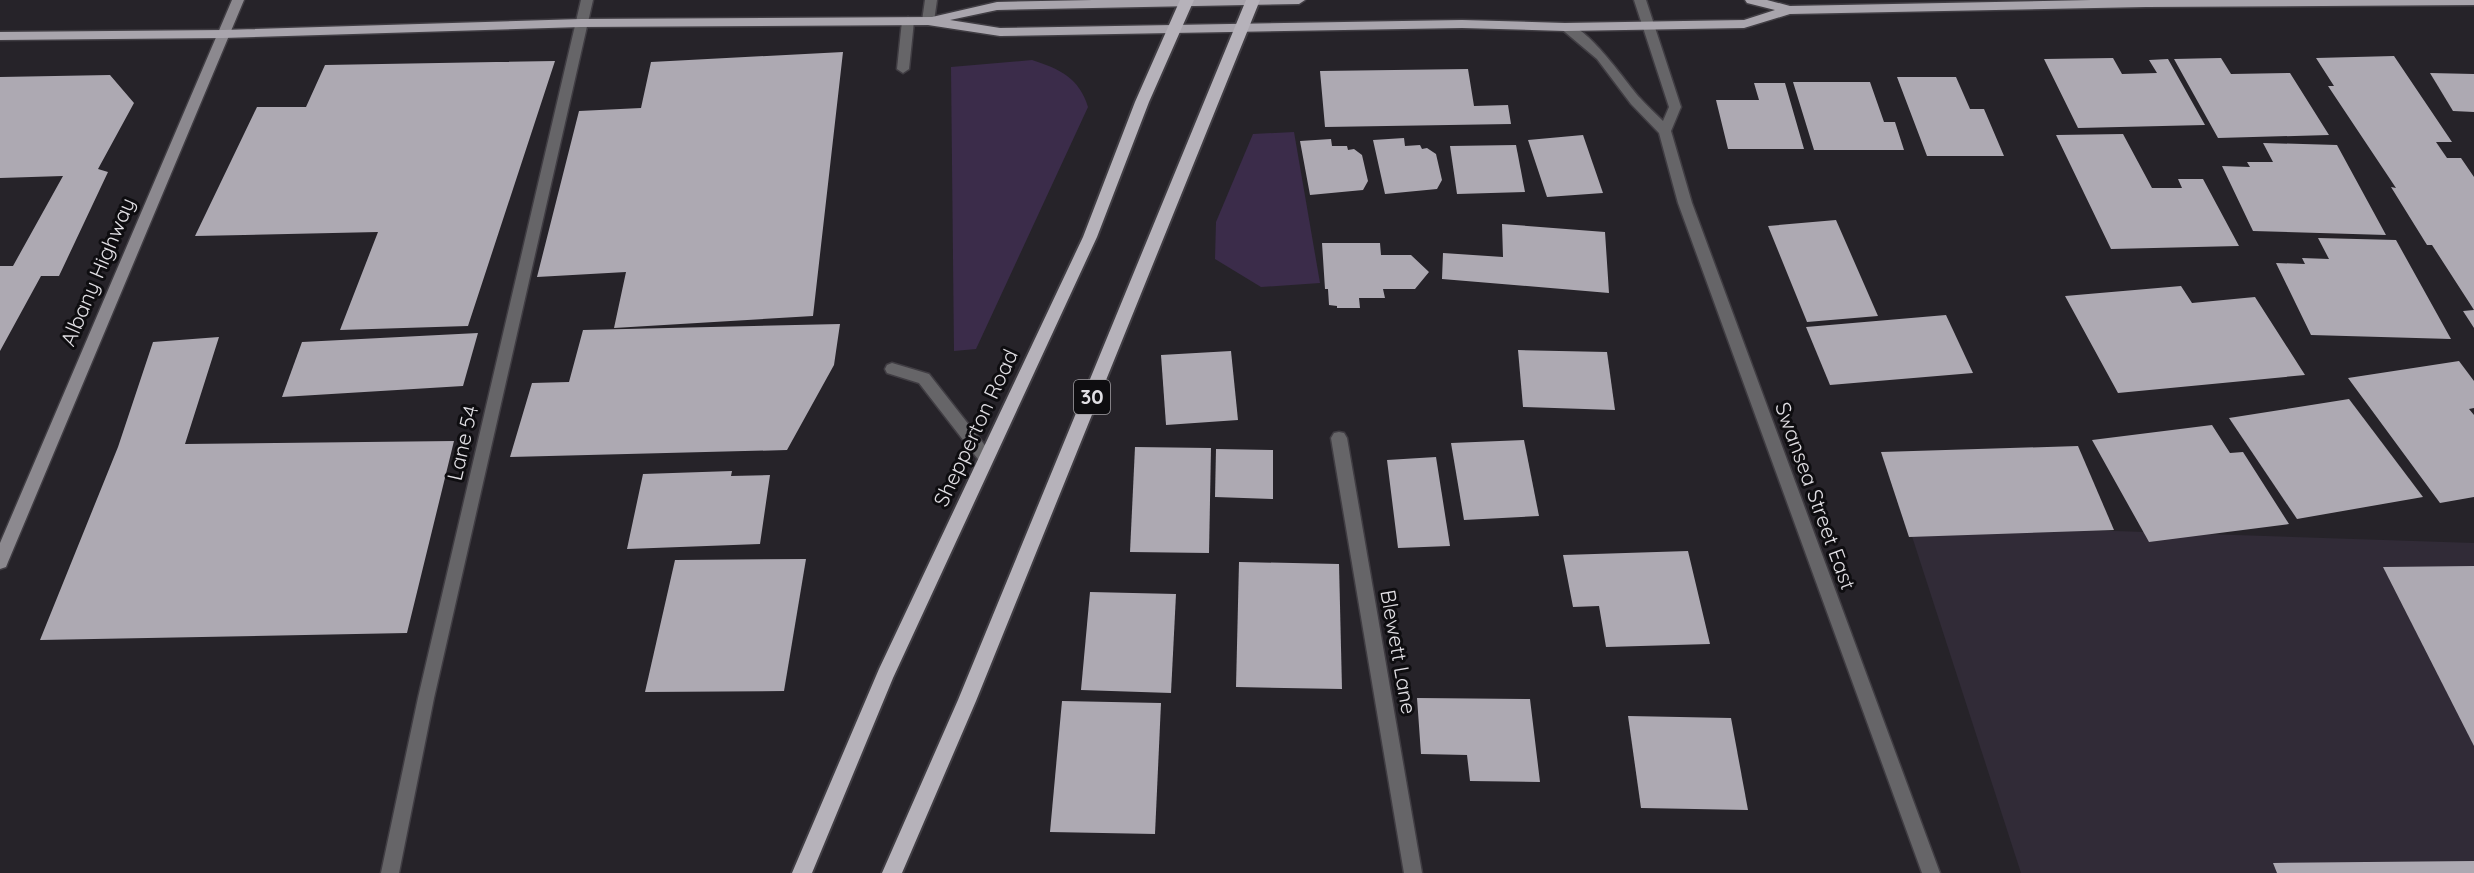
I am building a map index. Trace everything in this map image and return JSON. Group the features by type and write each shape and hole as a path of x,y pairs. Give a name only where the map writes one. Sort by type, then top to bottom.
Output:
{"highway":[{"name":"30","path":"892,873 972,690 1253,0"},
{"name":"Shepperton Road","path":"802,873 885,675 1090,237 1142,102 1186,1"}],"main road":[{"name":"Albany Highway","path":"0,562 238,0"},
{"path":"928,21 997,6 1299,0"},
{"path":"1750,0 1790,10 2146,3 2474,1"},
{"path":"0,36 223,34 580,23 908,21 928,21 1000,32 1462,24 1565,27 1744,24 1790,10"}],"street":[{"name":"Lane 54","path":"390,873 426,698 586,0"},
{"path":"928,21 931,0"},
{"path":"1640,0 1675,107 1665,131"},
{"path":"903,69 908,21"},
{"name":"Swansea Street East","path":"1565,27 1601,56 1635,101 1665,131 1685,203 1931,873"},
{"path":"892,369 924,378 986,458"},
{"name":"Blewett Lane","path":"1339,438 1413,873"}],"shaded area":[{"path":"1032,60 1067,76 1079,89 1088,107 976,349 954,351 951,67"},
{"path":"1294,132 1320,283 1261,287 1215,259 1216,222 1253,134"},
{"path":"1908,524 2474,543 2474,873 2021,873"}],"building":[{"path":"843,52 813,316 614,328 626,272 537,277 579,111 641,108 651,62"},
{"path":"2394,56 2452,142 2436,142 2447,158 2461,158 2474,177 2474,310 2432,245 2427,245 2391,187 2396,188 2328,86 2334,86 2316,58"},
{"path":"2113,58 2122,74 2157,73 2149,60 2168,59 2205,125 2078,128 2044,59"},
{"path":"2221,58 2231,74 2290,73 2329,135 2218,138 2174,59"},
{"path":"555,61 468,326 340,330 378,232 195,236 257,107 306,107 325,65"},
{"path":"1468,69 1474,106 1508,105 1511,124 1325,127 1320,71"},
{"path":"2430,73 2474,74 2474,112 2453,111"},
{"path":"110,75 134,103 98,169 108,172 59,276 41,276 0,351 0,266 13,266 63,176 0,178 0,77"},
{"path":"1897,77 1956,77 1970,109 1984,109 2004,156 1927,156"},
{"path":"1793,82 1870,82 1884,122 1895,122 1904,150 1814,150"},
{"path":"1754,83 1785,83 1804,149 1728,149 1716,100 1759,100"},
{"path":"2123,134 2152,188 2182,188 2178,179 2203,179 2239,246 2111,249 2056,135"},
{"path":"1583,135 1603,193 1547,197 1528,140"},
{"path":"1404,138 1405,146 1420,145 1422,149 1427,148 1436,154 1442,180 1437,189 1385,194 1373,140"},
{"path":"1331,139 1332,146 1347,146 1348,150 1354,149 1362,155 1368,181 1363,190 1310,195 1300,141"},
{"path":"2263,143 2337,145 2386,235 2253,231 2222,166 2250,167 2247,162 2273,162"},
{"path":"1516,145 1525,192 1457,194 1450,146"},
{"path":"1836,220 1878,316 1807,322 1768,226"},
{"path":"1502,224 1605,232 1609,293 1442,279 1443,253 1503,257"},
{"path":"2318,238 2396,240 2451,339 2311,335 2276,263 2305,264 2302,258 2329,259"},
{"path":"1322,243 1380,243 1381,255 1411,255 1429,272 1415,289 1383,289 1385,298 1359,298 1360,308 1337,308 1337,306 1329,305 1328,289 1325,289"},
{"path":"2181,286 2192,303 2255,297 2305,375 2118,393 2065,296"},
{"path":"2474,310 2474,328 2463,311"},
{"path":"1946,315 1973,373 1830,385 1806,327"},
{"path":"840,324 834,365 787,450 510,457 532,383 569,382 583,330"},
{"path":"478,333 463,386 282,397 302,342"},
{"path":"219,337 185,444 454,441 407,633 40,640 118,447 153,342"},
{"path":"1518,350 1607,352 1615,410 1523,407"},
{"path":"1231,351 1238,420 1166,425 1161,355"},
{"path":"2459,361 2474,381 2474,408 2469,409 2474,415 2474,497 2440,503 2348,378"},
{"path":"2349,399 2423,497 2297,519 2229,418"},
{"path":"2212,425 2230,453 2243,452 2289,524 2149,542 2092,440"},
{"path":"1524,440 1539,516 1464,520 1451,443"},
{"path":"2078,446 2114,530 1909,537 1881,452"},
{"path":"1135,447 1211,448 1209,553 1130,552"},
{"path":"1216,449 1273,450 1273,499 1215,497"},
{"path":"1436,457 1450,546 1398,548 1387,460"},
{"path":"732,471 731,476 770,475 760,544 627,549 643,474"},
{"path":"1688,551 1710,644 1606,647 1599,606 1573,607 1563,555"},
{"path":"806,559 784,691 645,692 675,560"},
{"path":"1239,562 1339,564 1342,689 1236,687"},
{"path":"2474,566 2474,746 2383,567"},
{"path":"1090,592 1176,594 1171,693 1081,690"},
{"path":"1417,698 1530,699 1540,782 1470,781 1467,755 1421,754"},
{"path":"1062,701 1161,703 1155,834 1050,832"},
{"path":"1628,716 1731,718 1748,810 1641,808"},
{"path":"2474,861 2474,873 2277,873 2273,863"}]}
